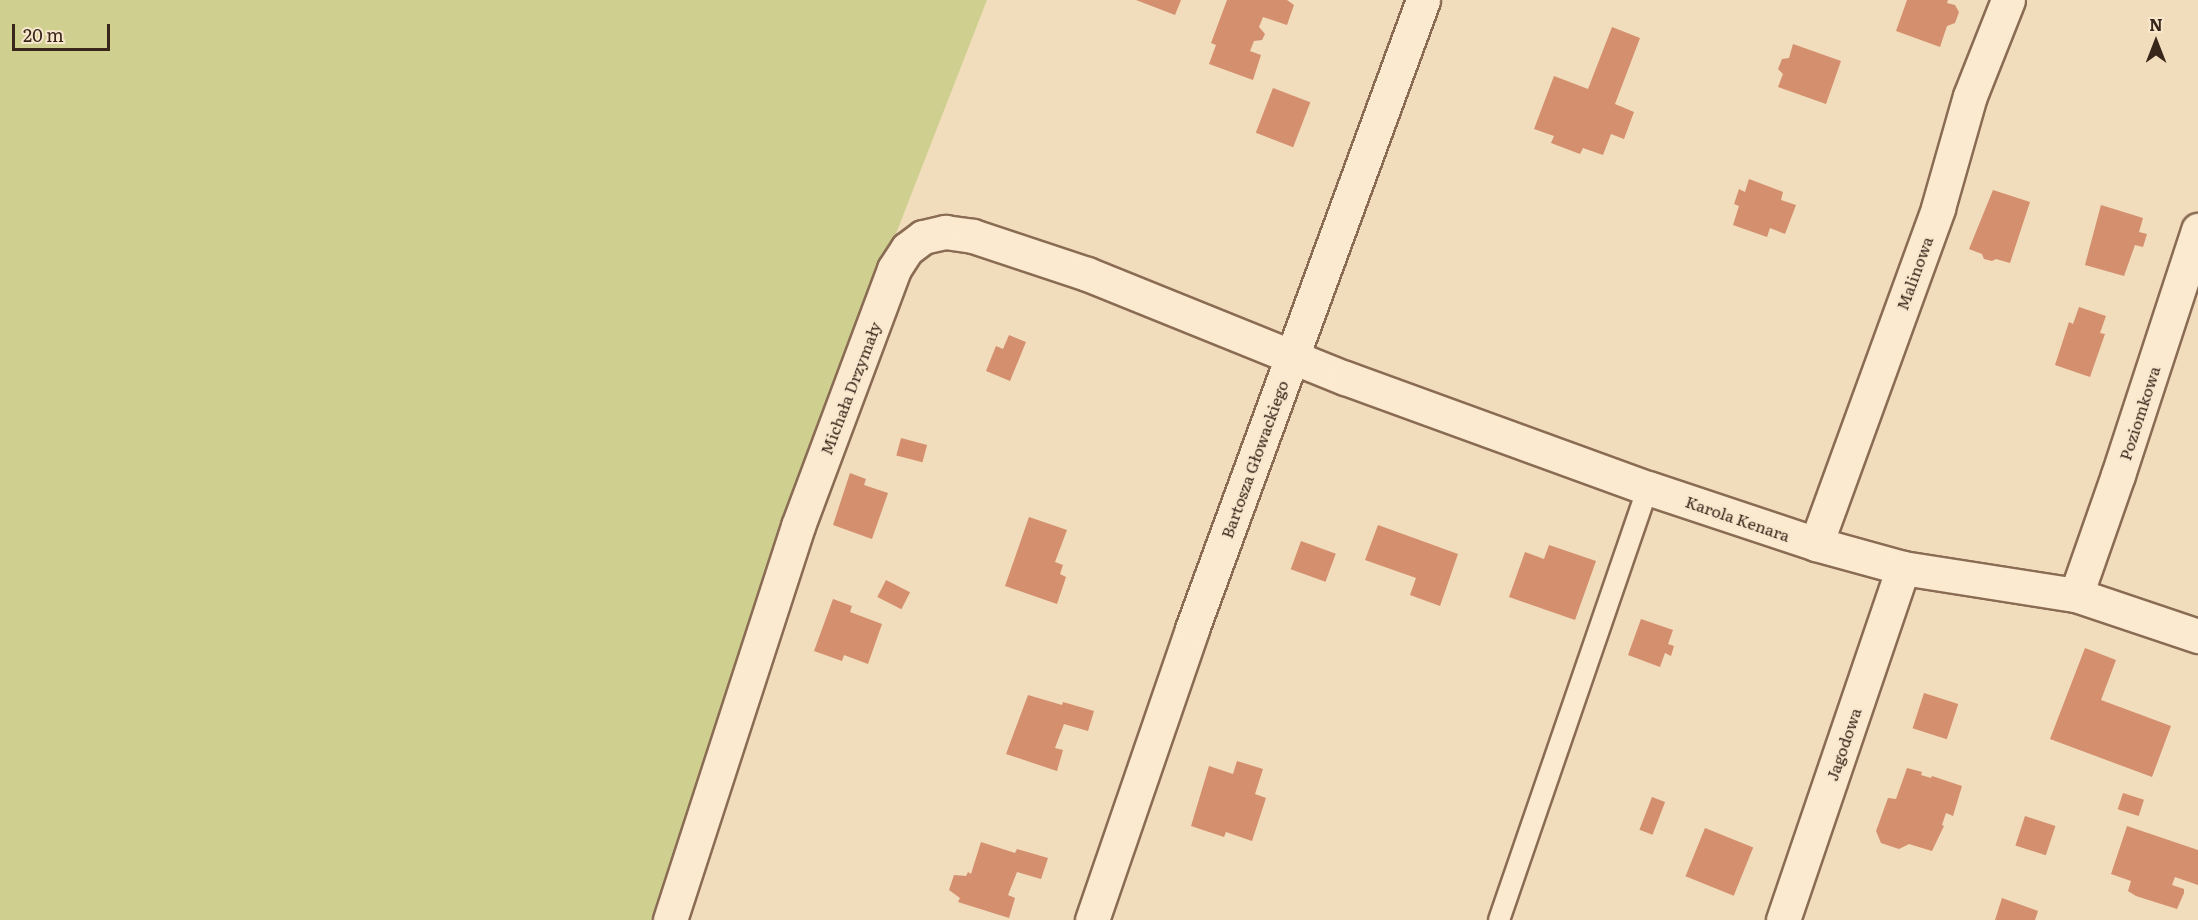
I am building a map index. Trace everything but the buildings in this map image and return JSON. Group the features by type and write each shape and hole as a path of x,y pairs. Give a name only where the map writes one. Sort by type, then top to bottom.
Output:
{"street":[{"name":"Bartosza Głowackiego","path":"1092,920 1192,629 1423,0"},
{"name":"Malinowa","path":"1816,544 1938,208 1970,96 2008,0"},
{"name":"Poziomkowa","path":"2076,595 2118,476 2198,230"},
{"name":"Michała Drzymały","path":"670,920 798,526 894,269 907,249 923,237 945,232 973,236 1087,274 1291,357"},
{"name":"Karola Kenara","path":"1291,357 1648,488 1816,544 1903,568 2076,595 2198,636"},
{"name":"Jagodowa","path":"1783,920 1903,568"}],"lane":[{"path":"1499,920 1648,488"}],"green space":[{"path":"0,0 987,0 779,534 651,920 0,920"}]}
